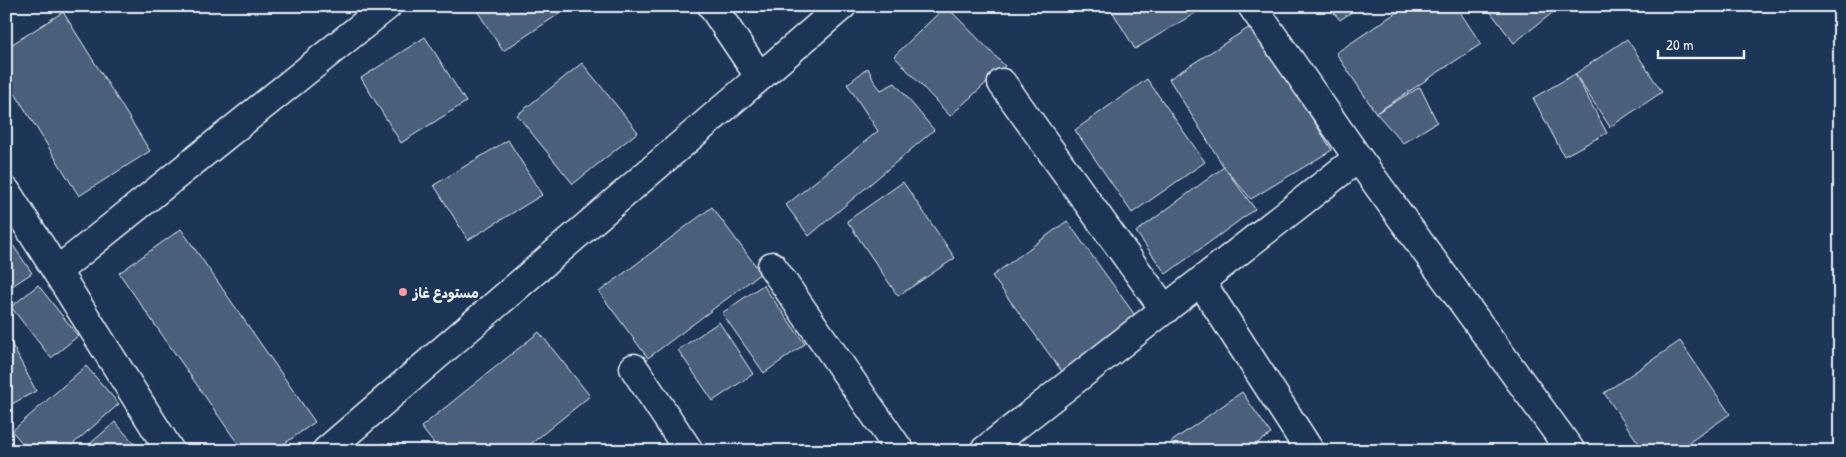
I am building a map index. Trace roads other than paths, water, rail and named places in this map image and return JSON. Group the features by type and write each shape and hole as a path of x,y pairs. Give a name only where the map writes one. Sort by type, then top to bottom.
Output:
{"street":[{"path":"57,271 387,6"},
{"path":"712,6 759,76"},
{"path":"326,451 842,6"},
{"path":"1252,6 1358,158 1570,451"},
{"path":"1002,83 1165,310"},
{"path":"984,451 1358,158"},
{"path":"6,191 170,451"},
{"path":"772,266 900,451"},
{"path":"1201,282 1310,451"},
{"path":"634,368 689,451"}],"place":[{"name":"مستودع غاز","path":"403,292"}]}
